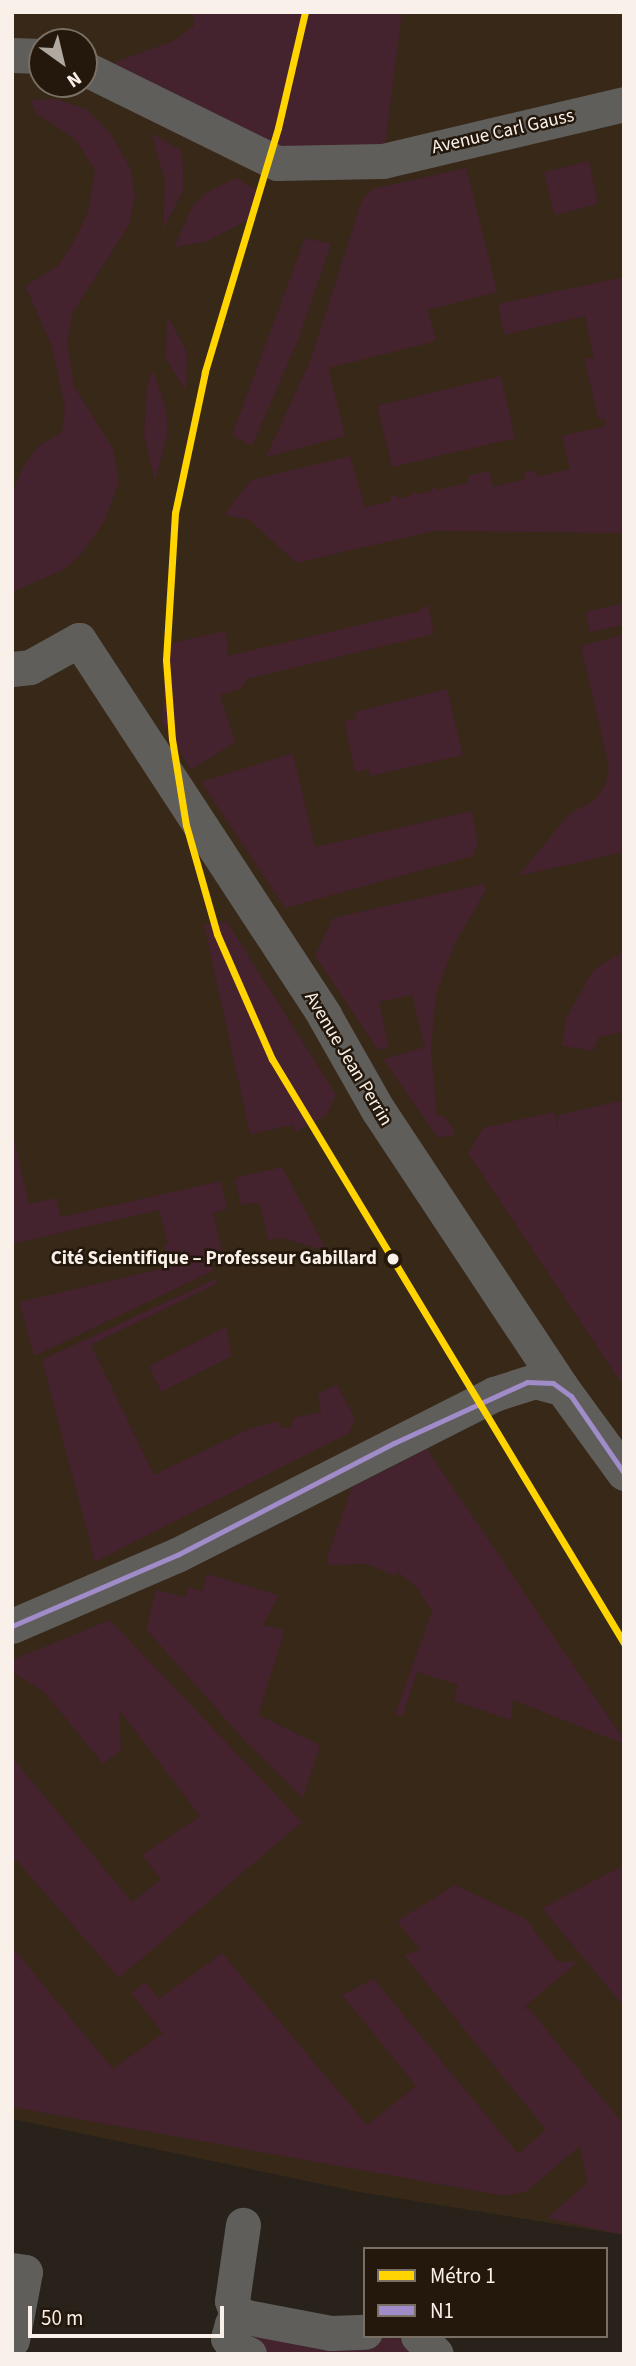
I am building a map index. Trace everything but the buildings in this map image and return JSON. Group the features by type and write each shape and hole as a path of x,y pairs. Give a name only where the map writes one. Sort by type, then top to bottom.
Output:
{"street":[{"name":"Avenue Carl Gauss","path":"98,75 277,163 383,161 624,104"},
{"name":"Avenue Jean Perrin","path":"12,669 30,667 79,640 324,1015 378,1110 562,1388 624,1473"},
{"path":"12,1626 177,1555 494,1394 535,1381 562,1388"},
{"path":"239,2319 232,2301 243,2225"},
{"path":"12,2270 25,2272 12,2340"},
{"path":"249,2354 235,2348 228,2338 232,2324 239,2319 257,2318 331,2333 363,2332"},
{"path":"420,2338 436,2354"}],"shaded area":[{"path":"12,12 624,12 624,2232 618,2234 359,2192 12,2119"},
{"path":"193,12 402,12 383,161 298,163 98,74 98,68 173,41 194,26"},
{"path":"56,99 86,109 111,134 131,170 135,196 129,225 73,312 67,341 74,386 113,449 119,482 104,522 79,557 61,571 12,592 12,494 23,467 37,447 62,432 65,407 51,344 25,286 58,266 73,243 88,212 95,170 75,139 36,113 30,100"},
{"path":"151,133 182,151 184,188 163,231 165,181"},
{"path":"589,161 598,204 554,215 544,172"},
{"path":"466,168 497,292 428,310 436,341 328,368 345,436 266,457 310,361 362,200 372,189"},
{"path":"236,178 260,192 250,219 205,242 174,247 192,207 206,193"},
{"path":"305,238 331,244 299,338 252,446 232,435"},
{"path":"624,277 624,533 433,531 296,563 250,520 224,515 251,480 350,456 365,507 391,501 391,496 397,495 398,499 413,495 413,491 418,494 432,491 432,486 437,490 469,482 468,476 489,471 493,487 525,479 524,473 535,470 537,477 570,469 562,436 606,426 604,418 598,419 584,357 594,360 585,316 504,335 498,304"},
{"path":"167,315 187,352 186,391 166,359"},
{"path":"153,370 166,409 168,432 155,481 144,435 147,386"},
{"path":"501,376 515,438 392,467 377,406"},
{"path":"624,603 624,625 590,632 585,612"},
{"path":"428,604 434,634 247,679 242,688 220,695 235,742 191,770 162,723 166,644 226,631 228,656 419,611"},
{"path":"624,634 624,852 518,876 570,813 594,801 605,786 609,768 581,646"},
{"path":"447,689 463,755 370,776 368,769 355,772 344,721 357,718 355,712"},
{"path":"293,753 315,847 472,811 478,844 473,856 285,908 201,782"},
{"path":"483,884 486,890 454,945 436,994 431,1049 437,1117 445,1116 456,1135 438,1138 383,1059 425,1047 412,995 379,1002 389,1047 378,1050 315,956 333,918"},
{"path":"227,922 336,1095 326,1116 295,1132 293,1125 250,1134 204,924"},
{"path":"624,951 624,1032 599,1037 593,1051 562,1046 566,1019 593,970"},
{"path":"624,1100 624,1387 468,1153 483,1128 554,1112 558,1127 558,1115"},
{"path":"12,1130 29,1204 56,1198 61,1217 221,1181 227,1209 213,1213 224,1258 211,1262 213,1271 34,1356 19,1302 169,1267 164,1246 168,1244 159,1210 12,1244"},
{"path":"282,1167 327,1251 282,1238 268,1240 259,1202 241,1205 235,1178"},
{"path":"215,1279 216,1284 91,1345 154,1475 249,1429 277,1421 282,1428 290,1428 294,1418 321,1412 318,1394 337,1384 355,1419 349,1433 95,1562 42,1360"},
{"path":"226,1327 232,1356 161,1392 149,1366"},
{"path":"427,1449 624,1740 624,1744 513,1700 511,1720 454,1701 458,1685 417,1672 403,1716 395,1714 432,1611 418,1589 397,1571 396,1576 367,1564 328,1565 327,1558 352,1487"},
{"path":"207,1574 279,1595 263,1625 285,1630 258,1715 320,1745 303,1798 244,1740 146,1629 156,1590 185,1597 188,1587 202,1591"},
{"path":"110,1620 302,1822 119,1978 16,1860 12,1862 12,1757 132,1902 161,1879 142,1855 200,1816 119,1710 121,1750 103,1764 44,1692 12,1672 12,1660"},
{"path":"624,1865 624,2007 542,1908"},
{"path":"455,1885 526,1919 558,1962 578,1962 511,2018 527,2006 624,2125 624,2235 547,2218 587,2183 580,2146 527,2191 505,2196 12,2107 12,1947 113,2069 163,2033 131,1993 145,1982 159,1999 222,1953 367,2125 416,2086 342,1995 374,1979 518,2154 546,2130 404,1955 420,1950 397,1921"},
{"path":"239,2334 398,2338 407,2340 428,2354 275,2354 247,2348"}],"metro line":[{"name":"1","path":"305,12 278,128 205,372 175,513 166,660 172,739 186,825 217,934 272,1059 624,1643"}],"transit line":[{"name":"N1","path":"12,1626 177,1555 394,1443 527,1382 553,1383 571,1396 624,1473"}],"place":[{"name":"Cité Scientifique – Professeur Gabillard","path":"393,1259"}]}
